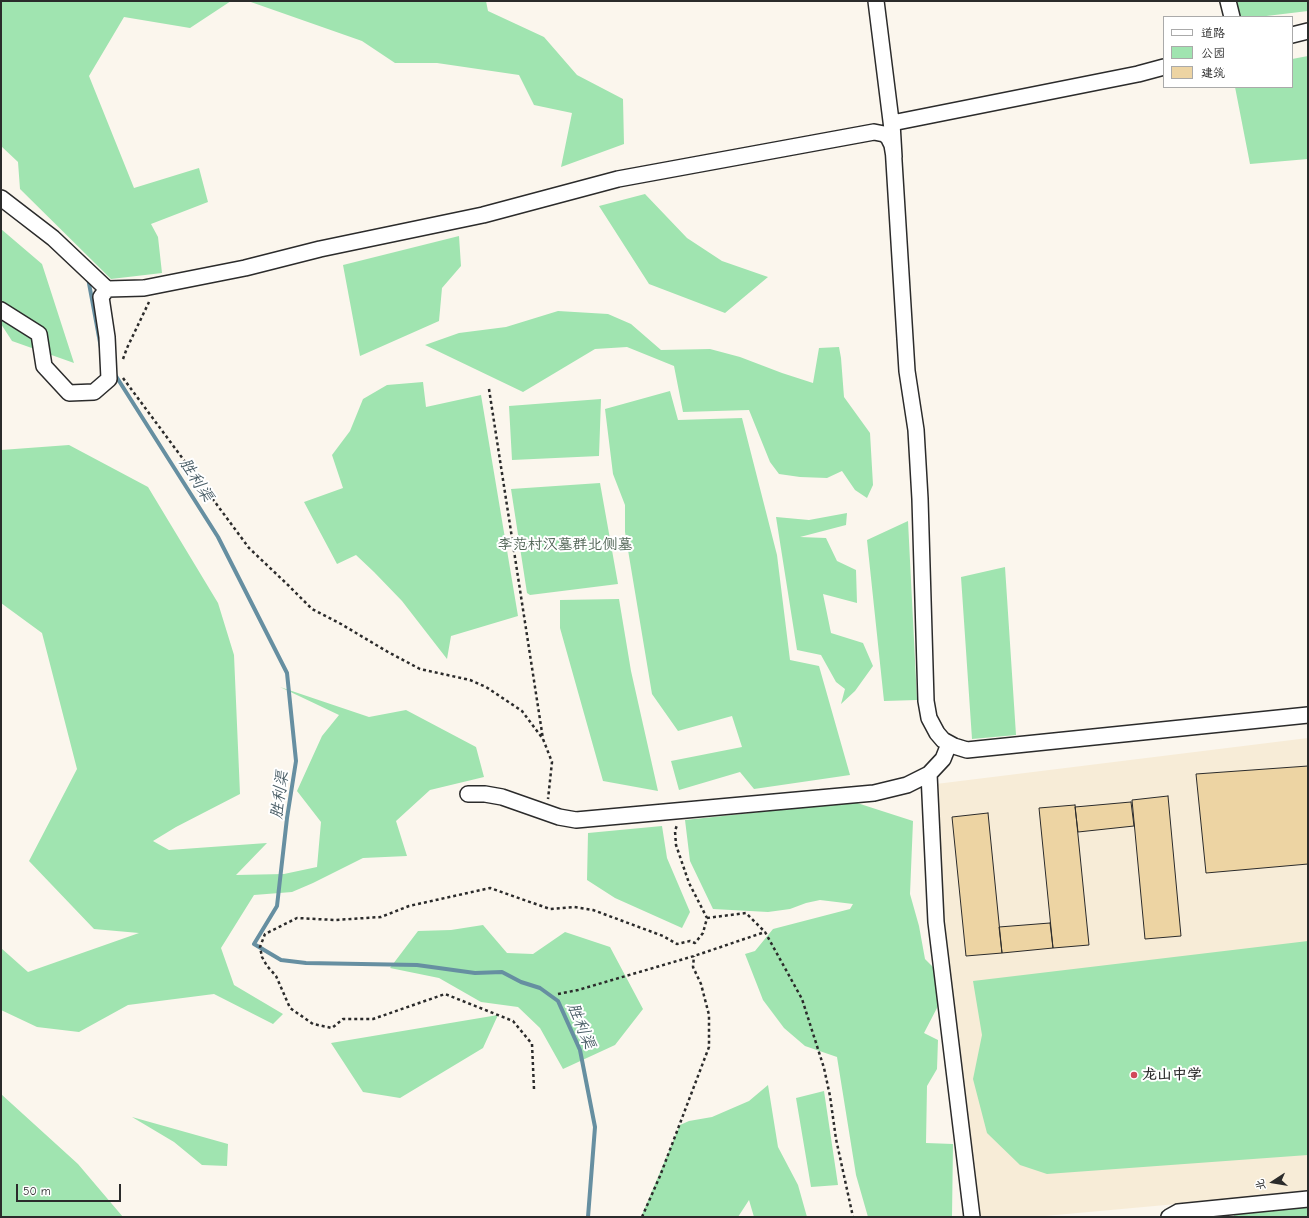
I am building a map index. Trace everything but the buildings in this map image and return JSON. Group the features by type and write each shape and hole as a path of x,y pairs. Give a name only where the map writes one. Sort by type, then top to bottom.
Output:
{"street":[{"path":"876,1 892,123 907,371 916,430 920,499 926,701 929,718 937,733 949,744 968,750 1308,715"},
{"path":"1228,1 1232,16"},
{"path":"1293,35 1308,31"},
{"path":"892,123 1138,74 1163,67"},
{"path":"1,198 53,238 107,289 144,288 245,268 320,249 483,215 618,179 874,132 884,134 888,137 892,145 894,157"},
{"path":"1,310 39,334 44,366 69,393 94,392 114,373 108,356 107,337 101,297 107,289"},
{"path":"468,794 485,794 502,797 559,818 576,820 874,793 906,785 929,774 943,759 949,744"},
{"path":"929,774 936,922 972,1217"},
{"path":"1169,1217 1178,1212 1225,1212 1308,1198"}],"path":[{"path":"123,360 127,348 148,304 160,284"},
{"path":"114,373 249,548 312,609 420,669 470,680 486,687 522,711 543,739"},
{"path":"489,389 543,739 552,762 547,805 539,811"},
{"path":"534,1089 532,1044 513,1021 445,994 372,1019 343,1019 332,1028 312,1024 290,1008 276,976 267,966 262,956 260,947 264,934 297,918 335,920 381,917 409,906 490,888 550,909 574,907 593,910 663,936 678,944 690,941 696,943 703,933 707,918 689,883 676,845 675,831 685,810"},
{"path":"707,918 746,913 765,932 802,999 824,1068 838,1147 853,1217"},
{"path":"558,994 578,990 694,956 765,932"},
{"path":"642,1217 660,1176 709,1047 709,1015 701,984 693,967 694,956"}],"shaded area":[{"name":"龙山中学","path":"1308,738 1308,1192 1034,1217 976,1217 947,958 936,784"}],"green space":[{"path":"1,1 231,1 190,28 124,17 89,76 134,188 199,168 208,202 151,224 158,237 162,273 111,279 20,189 18,162 1,146"},
{"path":"248,1 486,1 488,11 544,37 577,75 623,99 624,144 561,167 572,113 534,105 519,75 437,63 395,63 362,41"},
{"path":"1231,1 1308,1 1308,11 1266,16 1235,16"},
{"path":"1308,56 1308,159 1250,164 1235,88 1293,88 1293,59"},
{"path":"645,194 687,238 722,261 768,277 725,313 649,284 599,206"},
{"path":"1,229 42,264 74,363 12,341 1,324"},
{"path":"459,236 461,266 442,288 439,321 360,356 343,265"},
{"path":"558,311 608,314 631,324 661,350 710,349 740,357 813,383 819,348 839,347 844,397 870,433 873,485 867,498 855,490 842,471 827,478 800,477 779,474 770,462 749,410 683,412 674,366 627,347 595,349 523,392 425,345 459,333 506,327"},
{"path":"423,382 426,407 481,395 518,616 451,636 447,659 402,601 356,555 337,564 304,502 343,488 332,455 350,431 363,399 387,385"},
{"path":"670,391 678,420 742,418 777,555 790,660 819,666 850,775 754,789 740,772 679,790 671,761 742,747 732,716 678,731 652,694 625,532 625,505 613,474 605,409"},
{"path":"601,399 599,456 512,460 509,406"},
{"path":"69,445 148,487 218,603 234,655 240,794 176,827 153,841 169,850 267,843 236,875 284,874 317,867 321,822 297,791 322,736 339,715 280,687 369,717 406,710 476,747 484,777 430,790 396,821 407,856 363,858 292,892 254,895 221,948 234,985 283,1014 273,1024 214,994 128,1005 79,1032 37,1027 1,1010 1,948 28,972 139,933 94,929 29,861 77,769 42,633 1,603 1,450"},
{"name":"李范村汉墓群北侧墓","path":"600,483 618,584 530,595 527,593 511,489"},
{"path":"847,513 846,525 800,537 826,538 837,561 856,570 857,603 823,594 831,633 863,643 873,666 855,691 841,704 845,689 836,682 821,655 797,650 776,517 809,520"},
{"path":"908,521 917,700 884,701 867,540"},
{"path":"1005,567 1016,735 972,739 961,577"},
{"path":"619,599 631,671 658,791 603,781 560,628 560,600"},
{"path":"854,802 913,821 910,894 919,926 925,959 934,968 938,1006 924,1033 938,1040 937,1069 927,1086 926,1143 953,1144 952,1216 868,1217 856,1175 837,1057 805,1046 784,1028 763,1000 745,954 755,951 773,929 850,909 853,904 820,900 790,909 768,912 713,909 690,861 685,820"},
{"path":"662,826 667,858 690,912 682,928 615,898 587,880 588,833"},
{"path":"483,925 507,953 533,954 565,932 610,947 643,1009 615,1045 563,1069 540,1028 518,1007 481,1002 439,978 390,968 418,931 451,930"},
{"path":"1308,941 1308,1155 1047,1174 1020,1165 987,1133 973,1079 982,1035 973,981"},
{"path":"498,1015 483,1048 400,1098 363,1092 331,1043"},
{"path":"768,1085 778,1147 798,1185 807,1217 754,1217 749,1200 738,1217 641,1217 680,1125 689,1121 712,1117 749,1101"},
{"path":"824,1091 838,1185 811,1187 796,1098"},
{"path":"1,1094 78,1164 123,1217 1,1217"},
{"path":"132,1117 228,1144 227,1166 202,1165 174,1142"},
{"path":"1308,1207 1308,1217 1234,1217 1234,1211"}],"waterway":[{"name":"胜利渠","path":"88,278 101,348"},
{"name":"胜利渠","path":"114,373 218,537 287,673 296,761 287,818 277,906 254,944 281,960 306,963 417,965 475,973 502,972 521,982 540,988 558,1001 580,1050 595,1127 588,1217"}],"place":[{"name":"龙山中学","path":"1134,1075"}]}
